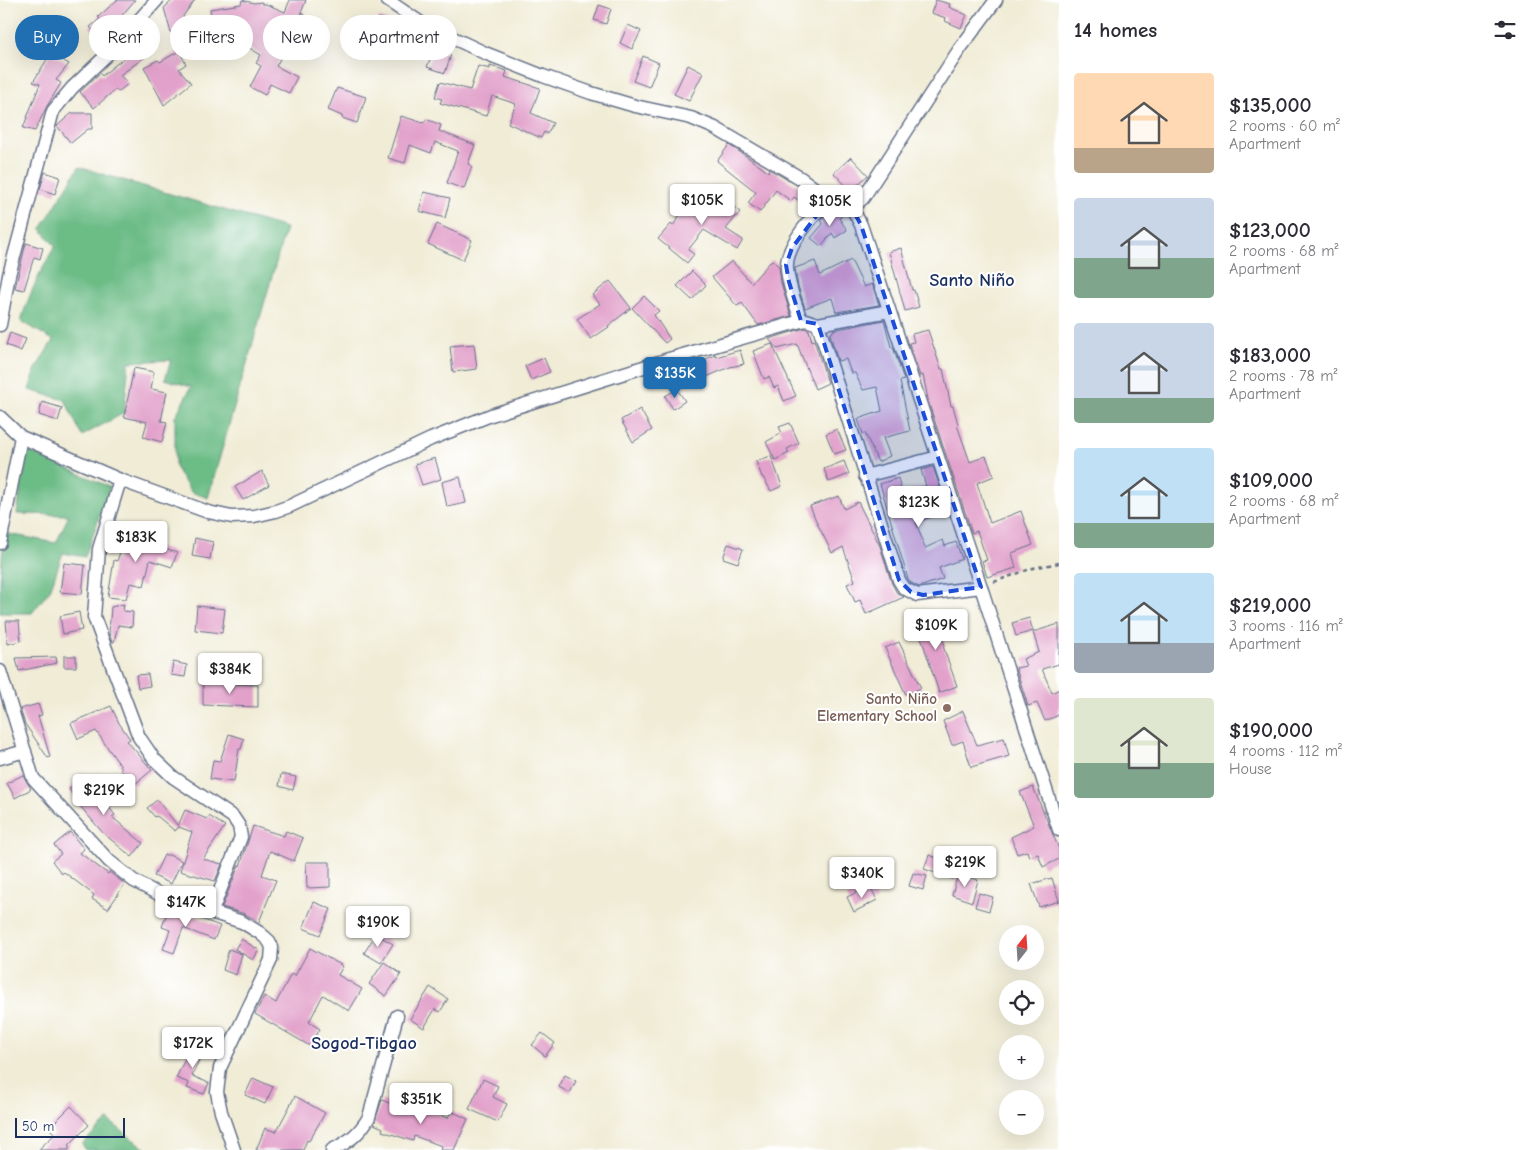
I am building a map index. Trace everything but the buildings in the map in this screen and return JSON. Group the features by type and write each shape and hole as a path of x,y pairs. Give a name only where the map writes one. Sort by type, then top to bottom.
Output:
{"street":[{"path":"0,325 9,275 53,111 72,88 113,49 157,0"},
{"path":"387,0 421,23 485,53 543,76 591,93 635,106 691,118 716,128 770,159 829,198 852,208 861,225 1059,830"},
{"path":"852,208 863,198 959,50 996,0"},
{"path":"801,321 789,282 786,265 792,248 812,218 829,198"},
{"path":"0,417 20,437 120,480 208,512 232,517 254,516 290,506 431,439 491,415 660,362 801,321 806,320 818,324 889,311"},
{"path":"818,324 899,580 904,588 917,595 981,587"},
{"path":"0,543 20,437"},
{"path":"865,476 938,457"},
{"path":"120,480 99,548 94,617 139,737 154,758 173,778 233,817 239,826 240,837 212,912"},
{"path":"0,671 33,778 109,860 134,881 164,897 248,926 268,940 272,947 272,960 220,1068 217,1092 234,1150"},
{"path":"0,758 25,751"},
{"path":"332,1150 354,1137 362,1129 369,1117 397,1016"}],"path":[{"path":"981,587 1033,568 1059,563"}],"highlighted area":[{"path":"829,199 852,208 861,225 981,587 923,595 911,592 899,580 818,324 801,321 789,282 786,265 792,248"}],"green space":[{"path":"79,167 286,228 208,498 191,492 175,467 175,417 191,387 165,379 171,360 129,362 124,413 82,436 65,400 29,390 35,370 53,340 21,321 36,282 55,246 41,229"},
{"path":"26,450 110,487 85,557 63,553 50,590 32,613 0,613 0,582 4,533 56,543 69,515 17,514"},
{"path":"108,1120 147,1150 86,1150 82,1144"}],"place":[{"name":"Santo Niño Elementary School","path":"947,708"}],"district":[{"name":"Santo Niño","path":"972,280"},
{"name":"Sogod-Tibgao","path":"364,1043"}]}
